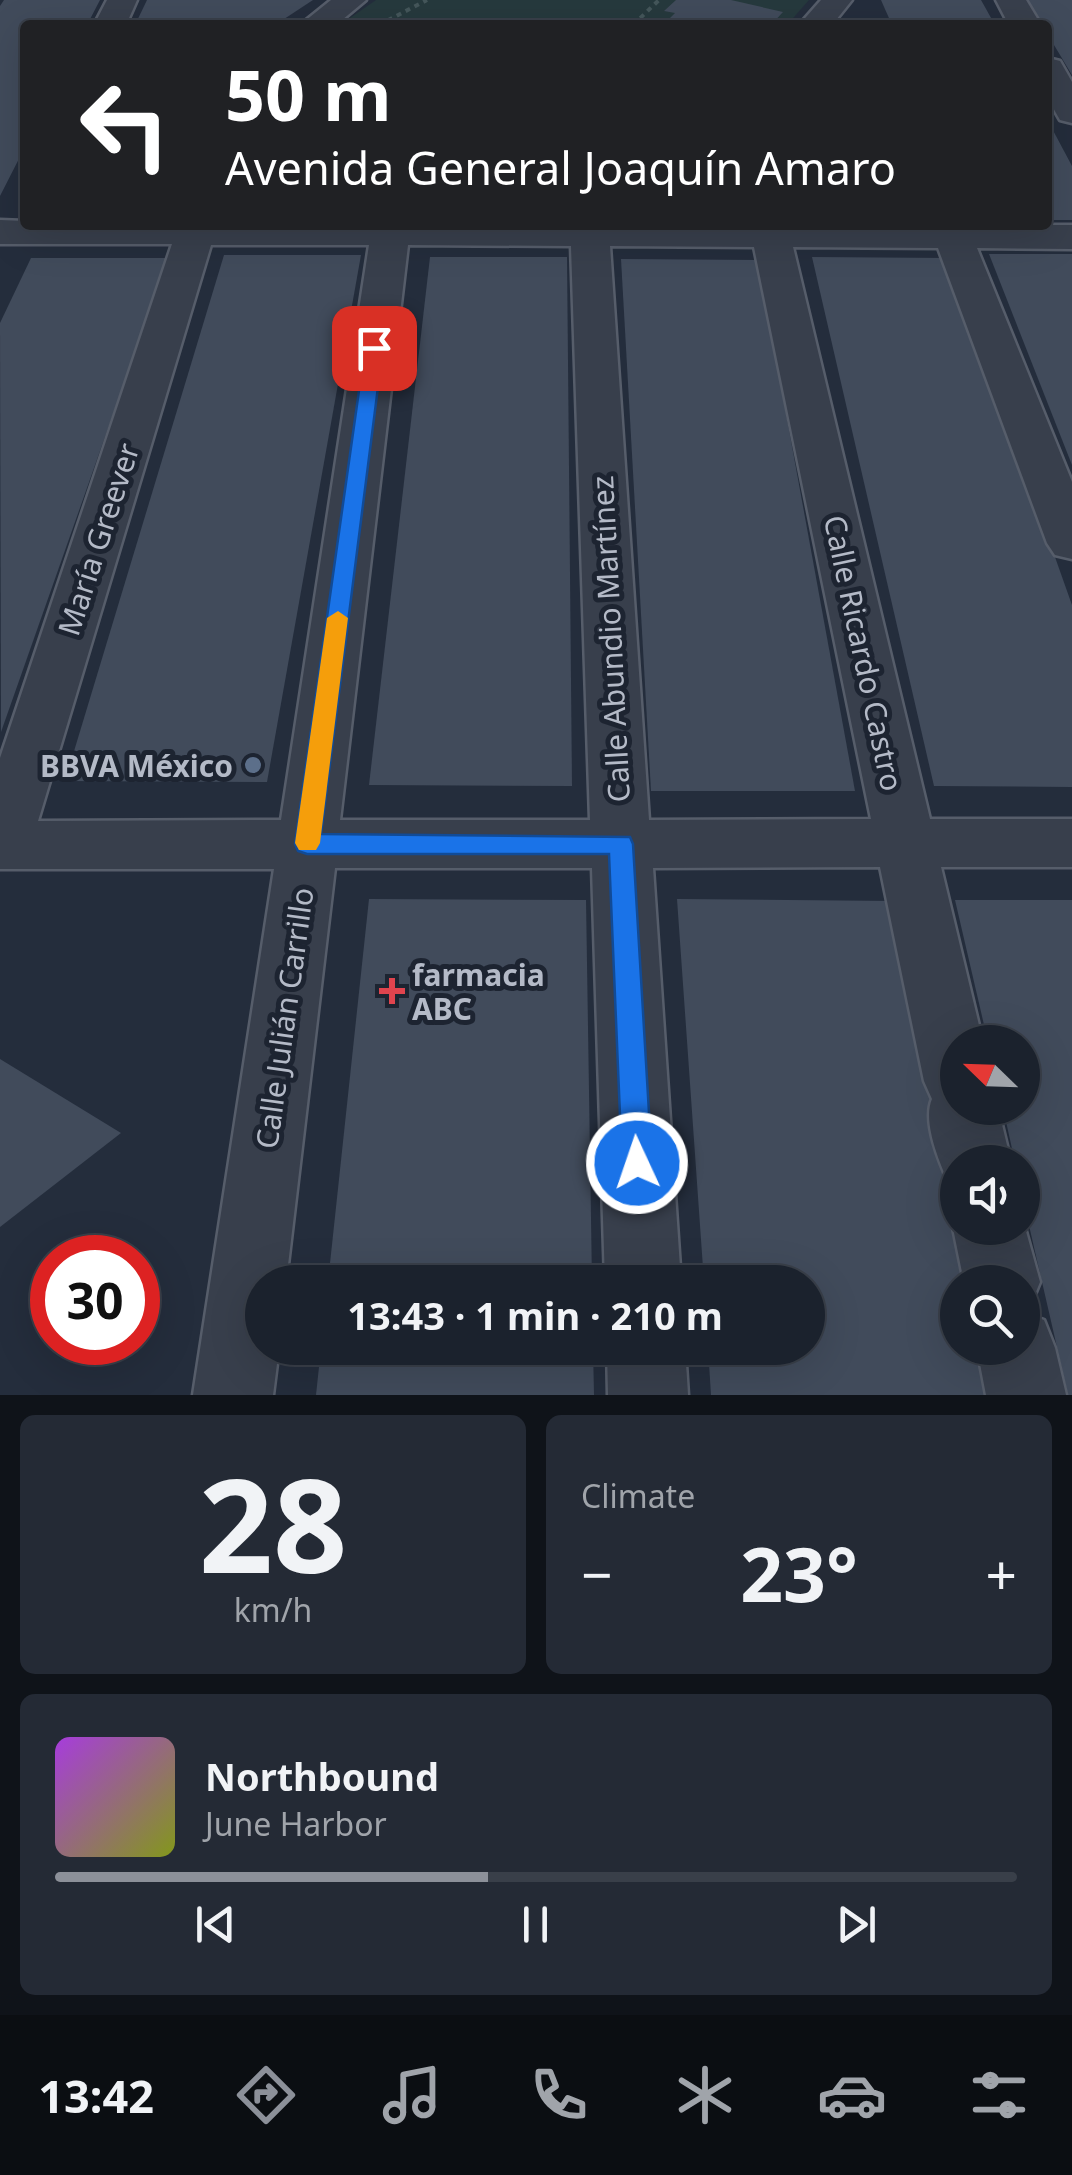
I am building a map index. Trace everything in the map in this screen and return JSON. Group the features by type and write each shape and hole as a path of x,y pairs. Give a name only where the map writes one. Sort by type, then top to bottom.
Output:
{"street":[{"path":"323,20 352,0"},
{"path":"824,20 854,4"},
{"path":"1052,76 1072,114"},
{"path":"9,230 390,230 590,235 770,230 951,231 1072,237"},
{"name":"Calle Julián Carrillo","path":"233,1395 390,230"},
{"name":"Calle Ricardo Castro","path":"770,230 946,1025"},
{"path":"951,231 1072,543"},
{"name":"María Greever","path":"1,844 195,233"},
{"name":"Calle Abundio Martínez","path":"590,235 642,1265"},
{"path":"1,844 1072,842"},
{"path":"647,1365 648,1395"},
{"path":"1020,1365 1026,1395"}],"path":[{"path":"389,20 427,0"},
{"path":"637,20 659,0"}],"green space":[{"path":"376,0 809,0 791,20 347,20"}],"building":[{"path":"4,0 100,0 90,20 20,20 20,157 0,196 0,6"},
{"path":"147,0 313,0 283,20 137,20"},
{"path":"676,0 731,0 783,12 776,20 668,20 675,13 664,11"},
{"path":"881,0 981,0 992,20 890,20"},
{"path":"1027,0 1072,0 1072,75 1052,42 1052,20 1039,20"},
{"path":"1052,128 1072,166 1072,220 1052,220"},
{"path":"989,254 1072,254 1072,465"},
{"path":"224,255 361,255 267,782 65,781"},
{"path":"430,257 567,257 572,786 369,785"},
{"path":"812,257 949,258 1072,605 1072,787 934,786"},
{"path":"31,258 168,258 1,732 0,323"},
{"path":"621,259 758,260 855,791 651,791"},
{"path":"369,899 586,900 592,1265 330,1265"},
{"path":"677,899 894,901 941,1145 940,1245 961,1245 965,1265 940,1265 940,1365 983,1365 989,1395 711,1395 709,1365 825,1365 825,1265 703,1265"},
{"path":"955,900 1072,900 1072,1395 1068,1395 1034,1245 1040,1245 1040,1145 1011,1145 1007,1125 1040,1125 1040,1025 984,1025"},
{"path":"0,1059 121,1133 0,1227"},
{"path":"319,1365 593,1365 594,1395 316,1395"}],"slow traffic":[{"path":"307,843 338,618"}],"place":[{"name":"BBVA México","path":"253,765"},
{"name":"farmacia ABC","path":"392,991"}],"route":[{"path":"374,348 307,844 621,844 637,1163"}]}
